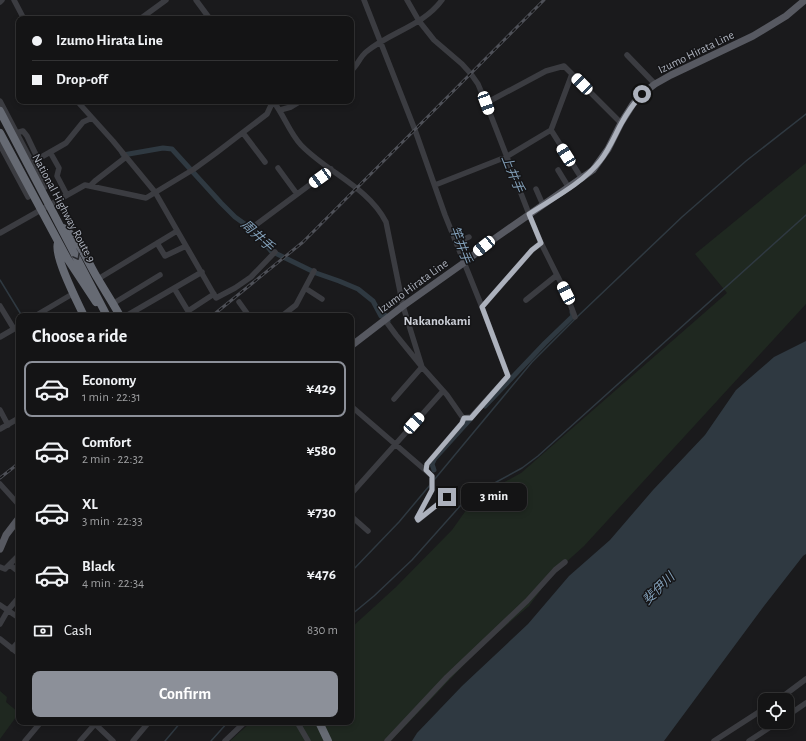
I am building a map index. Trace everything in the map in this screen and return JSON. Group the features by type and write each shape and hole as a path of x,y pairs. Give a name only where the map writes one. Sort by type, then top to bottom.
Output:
{"highway":[{"name":"National Highway Route 9","path":"0,111 61,226 104,313"},
{"name":"National Highway Route 9","path":"0,133 58,242 85,287 104,313"},
{"path":"61,226 69,232 114,303 119,313"},
{"path":"58,242 56,247 60,262 83,313"},
{"path":"320,725 328,741"}],"main road":[{"name":"Izumo Hirata Line","path":"354,344 494,239 582,179 601,160 633,104 642,94 655,84 754,36 786,16 801,1"},
{"path":"0,549 6,535 16,522"}],"street":[{"path":"14,0 22,16"},
{"path":"144,16 166,0"},
{"path":"196,0 208,16"},
{"path":"364,0 508,376 471,418 464,418"},
{"path":"407,0 434,40 462,64 471,74 486,103 541,243 566,293 575,316"},
{"path":"354,68 366,52 420,21 437,7 442,0"},
{"path":"627,55 655,84"},
{"path":"486,103 546,71 564,66 621,123"},
{"path":"435,185 506,157 551,130 572,74"},
{"path":"0,101 45,187"},
{"path":"80,104 155,192 216,298 235,288 251,276 275,252"},
{"path":"0,232 85,185 146,198 194,169 243,133 267,114 272,104"},
{"path":"275,104 292,134 302,146 370,200 384,217 403,306 422,367"},
{"path":"280,110 296,104"},
{"path":"16,133 23,131 38,159 66,143 83,122 92,118"},
{"path":"551,130 582,179"},
{"path":"243,133 265,162"},
{"path":"0,145 28,197"},
{"path":"50,152 59,168 57,176 67,195"},
{"path":"90,186 126,157"},
{"path":"32,162 32,172"},
{"path":"278,168 297,194"},
{"path":"253,227 331,169"},
{"path":"558,170 569,188"},
{"path":"15,173 23,178"},
{"path":"536,189 544,205"},
{"path":"98,279 177,231"},
{"path":"457,242 469,237"},
{"path":"157,243 165,256 186,246"},
{"path":"482,307 532,250 541,243"},
{"path":"286,313 296,305 314,271"},
{"path":"131,313 202,272"},
{"path":"114,303 160,275"},
{"path":"526,300 557,275"},
{"path":"174,288 188,311 214,294"},
{"path":"305,288 322,299"},
{"path":"41,313 74,294"},
{"path":"239,302 247,313"},
{"path":"0,306 16,327 0,337"},
{"path":"385,320 422,367 452,401 464,418"},
{"path":"394,399 422,367"},
{"path":"354,491 443,391"},
{"path":"354,409 432,476 432,490 417,518 418,520 447,497"},
{"path":"0,410 8,425"},
{"path":"426,470 427,464 462,423 464,418"},
{"path":"0,429 16,420"},
{"path":"0,484 16,502"},
{"path":"354,519 368,531"},
{"path":"0,567 5,569 16,558"},
{"path":"387,741 447,677 528,601 554,570 565,562"},
{"path":"10,565 16,570"},
{"path":"0,624 8,610 16,601"},
{"path":"0,605 16,616"},
{"path":"0,639 16,652"},
{"path":"12,649 16,644"},
{"path":"787,693 806,679"},
{"path":"794,711 806,703"},
{"path":"714,741 758,713"},
{"path":"25,741 38,725"},
{"path":"80,741 92,725"},
{"path":"96,725 113,741"},
{"path":"133,741 146,725"},
{"path":"225,741 242,725"},
{"path":"298,725 308,741"},
{"path":"748,741 767,729"}],"shaded area":[{"path":"806,163 806,304 584,546 552,575 529,606 482,646 391,741 230,741 248,725 354,725 354,625 396,587 452,530 474,499 521,473 727,293 695,254"},
{"path":"0,691 7,697 6,702 16,710 16,717 0,739"}],"water":[{"name":"斐伊川","path":"806,341 806,554 764,606 664,741 412,741 417,733 462,686 528,624 569,576 610,540 653,490 705,435 736,390 774,357"}],"waterway":[{"path":"577,317 682,217 746,161 806,114"},
{"name":"周井手","path":"122,153 123,155 163,148 172,149 235,217 256,232 271,251 316,273 358,289 373,301 381,316 385,315 388,321"},
{"path":"354,613 412,560 461,505 476,493 522,468 538,456 806,215"},
{"path":"0,280 20,313"},
{"name":"上井手","path":"485,406 573,316 572,312"},
{"path":"434,480 532,362 575,319"},
{"name":"竿井手","path":"434,470 432,464 435,458 474,415"},
{"path":"354,569 399,522 430,485"},
{"path":"165,741 178,725"},
{"path":"211,741 225,725"}],"railway":[{"path":"216,313 303,242 544,0"},
{"path":"0,478 16,465"}],"district":[{"name":"Nakanokami","path":"437,321"}],"route":[{"path":"447,497 418,520 417,518 432,490 432,476 426,470 427,464 448,441 462,423 464,418 471,418 508,376 482,307 532,250 541,243 529,214 569,188 592,170 608,149 621,123 633,104 642,94"}]}
